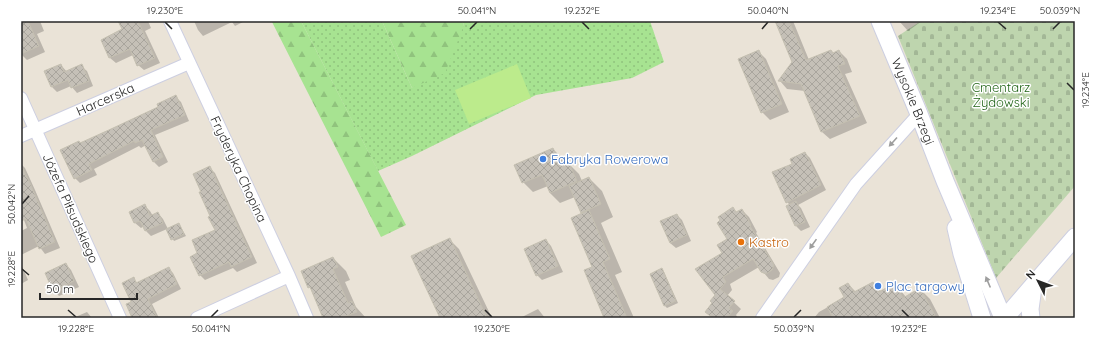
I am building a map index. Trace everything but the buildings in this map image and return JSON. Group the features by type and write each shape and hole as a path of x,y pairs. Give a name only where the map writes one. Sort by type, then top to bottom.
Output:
{"street":[{"name":"Fryderyka Chopina","path":"170,21 289,276 307,318"},
{"name":"Wysokie Brzegi","path":"880,21 920,114 945,181 1004,318"},
{"name":"Harcerska","path":"21,136 189,63"},
{"name":"Józefa Piłsudskiego","path":"21,98 120,318"},
{"path":"762,318 856,184 920,114"},
{"name":"Wysokie Brzegi","path":"945,181 962,254 982,318"},
{"path":"1004,318 1075,237"},
{"path":"197,318 289,276"},
{"path":"1032,287 1030,309 1032,318"}],"green space":[{"path":"301,21 382,21 412,88 464,25 462,21 650,21 664,62 632,78 536,95 412,156 378,171"},
{"path":"301,21 406,225 381,237 272,22"},
{"path":"382,21 462,21 464,25 445,73 412,88"},
{"name":"Cmentarz Żydowski","path":"921,21 1075,21 1075,186 996,278 898,36"},
{"path":"517,64 531,98 469,124 455,90"}],"place":[{"name":"Fabryka Rowerowa","path":"543,159"},
{"name":"Kastro","path":"741,242"},
{"name":"Plac targowy","path":"878,286"}]}
